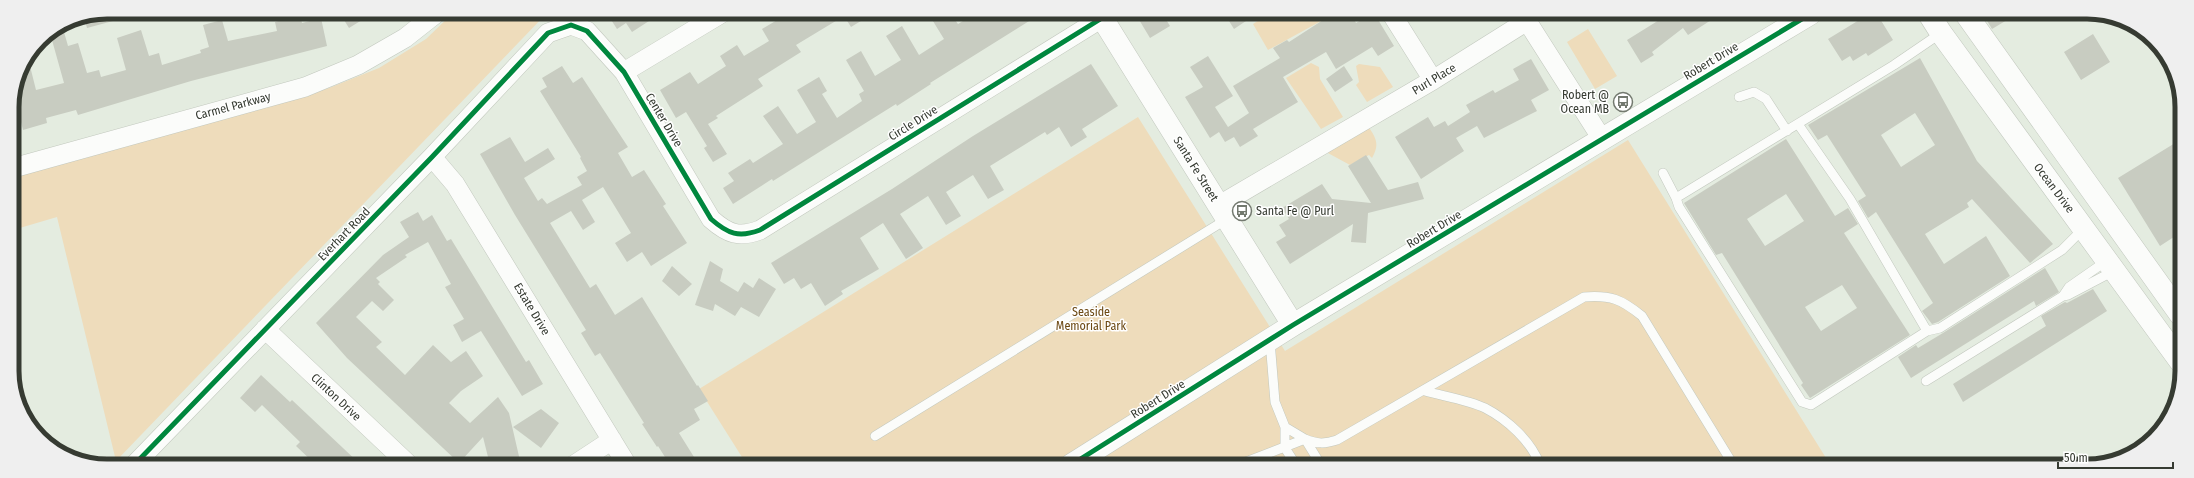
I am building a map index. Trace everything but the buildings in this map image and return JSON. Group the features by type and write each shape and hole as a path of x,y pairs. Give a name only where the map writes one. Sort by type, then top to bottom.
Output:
{"street":[{"name":"Carmel Parkway","path":"19,166 305,87 358,65 405,38 429,19"},
{"path":"624,72 711,19"},
{"name":"Circle Drive","path":"732,233 748,235 760,230 1096,19"},
{"name":"Santa Fe Street","path":"1103,19 1293,325"},
{"path":"1395,19 1433,80"},
{"name":"Robert Drive","path":"1081,459 1293,325 1802,19"},
{"name":"Ocean Drive","path":"1932,19 2003,118 2175,349"},
{"path":"1970,19 2175,307"},
{"name":"Purl Place","path":"1222,212 1527,21 1602,139"},
{"name":"Center Drive","path":"571,25 587,31 624,72 711,219 721,228 732,233"},
{"name":"Everhart Road","path":"140,459 432,157 548,33 571,25"},
{"path":"2003,118 2028,100"},
{"name":"Estate Drive","path":"432,157 455,184 624,459"},
{"path":"2084,228 2106,209"},
{"path":"2112,266 2134,249"},
{"name":"Clinton Drive","path":"265,329 403,459"},
{"path":"583,459 612,440"}],"lane":[{"path":"1676,198 1787,131 1941,33"},
{"path":"1739,97 1754,92 1766,99 1787,131"},
{"path":"1798,124 1850,199 1927,331"},
{"path":"1663,173 1679,207 1802,402 1811,405 1927,331 1940,328 2062,250 2084,228"},
{"path":"875,436 1222,212"},
{"path":"1926,381 2063,296 2068,287 2102,264 2112,266"},
{"path":"1285,427 1316,444 1326,444 1338,440 1425,391 1584,297 1600,296 1624,302 1642,316 1730,459"},
{"path":"1270,340 1275,402 1285,427 1285,448 1292,459"},
{"path":"1425,391 1484,408 1516,430 1538,459"},
{"path":"1255,459 1305,439"},
{"path":"1305,439 1317,459"}],"green space":[{"path":"447,19 541,19 118,459 116,459 57,217 19,228 19,175 329,88 379,68 426,39"},
{"path":"1261,19 1323,20 1268,50 1253,24"},
{"path":"1588,29 1617,76 1595,89 1567,42"},
{"path":"1311,63 1319,67 1320,79 1343,117 1321,129 1286,78"},
{"path":"1359,64 1380,67 1393,87 1367,102 1356,85 1359,82 1356,66"},
{"name":"Seaside Memorial Park","path":"1138,117 1285,351 1628,140 1827,459 743,459 699,389"},
{"path":"1368,126 1376,141 1376,149 1372,158 1369,155 1350,165 1326,152"}],"cycle path":[{"path":"140,459 432,157 548,33 571,25 587,31 624,72 711,219 728,231 746,234 760,230 1100,19"},
{"path":"1081,459 1293,325 1802,19"}],"place":[{"name":"Robert @ Ocean MB","path":"1623,102"},
{"name":"Santa Fe @ Purl","path":"1242,211"}]}
